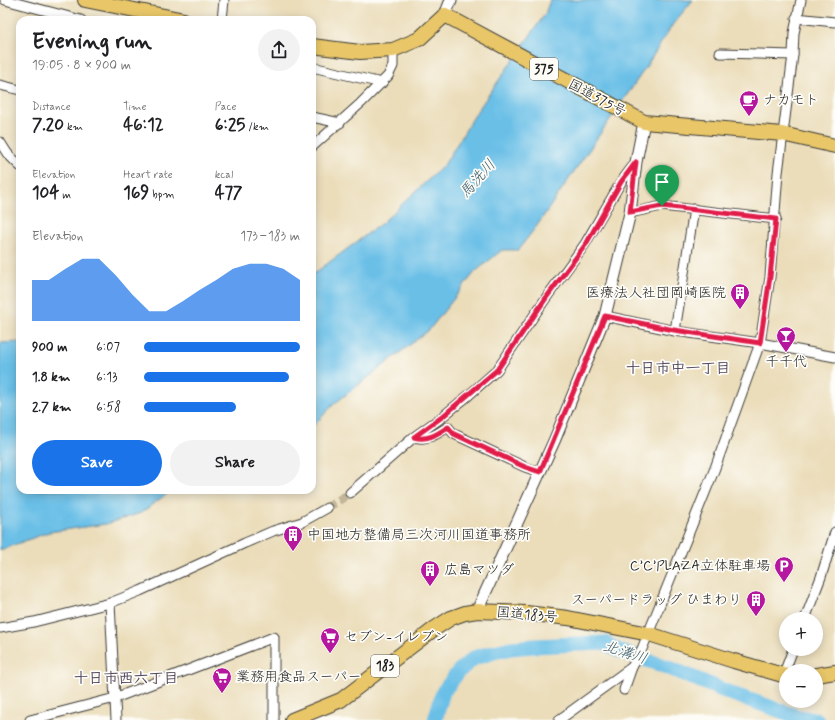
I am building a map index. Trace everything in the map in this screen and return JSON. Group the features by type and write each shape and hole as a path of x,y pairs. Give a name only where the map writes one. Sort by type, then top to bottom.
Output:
{"highway":[{"path":"85,0 164,16"},
{"path":"316,46 360,52 393,50 419,39 445,15"},
{"name":"国道375号","path":"445,15 644,122 782,134 835,146"},
{"name":"国道183号","path":"292,720 341,700 434,629 451,618 477,611 526,613 568,618 649,634 779,674"},
{"path":"823,674 835,672"}],"street":[{"path":"4,0 66,16"},
{"path":"222,16 224,0"},
{"path":"445,15 450,0"},
{"path":"624,690 633,665 649,634 715,468 760,343 770,277 782,134 793,55 794,33 801,0"},
{"path":"796,18 835,22"},
{"path":"316,144 340,123 388,76 392,66 393,50"},
{"path":"720,53 793,55"},
{"path":"316,68 382,83"},
{"path":"0,85 16,89"},
{"path":"316,118 340,123"},
{"path":"477,611 540,472 605,316 630,212 636,162 644,122"},
{"path":"0,142 7,153 16,162"},
{"path":"350,493 414,437 442,417 497,370 546,298 586,244 621,182 636,162"},
{"path":"630,212 662,206 776,219"},
{"path":"674,330 694,210"},
{"path":"605,316 674,330 760,343 835,357"},
{"path":"414,437 421,439 431,437 448,427 454,434 525,467 540,472"},
{"path":"0,628 34,622 110,603 140,591 245,543 302,522 327,508"},
{"path":"808,612 821,577 835,532"},
{"path":"110,603 116,720"},
{"path":"30,720 115,698 274,637 274,720"},
{"path":"559,720 633,665"}],"water":[{"name":"馬洗川","path":"550,0 693,0 673,24 644,70 536,227 518,250 502,250 475,272 429,330 334,404 316,423 316,272 382,223 444,165 478,110 545,14"},
{"path":"16,342 16,494 167,494 141,513 106,524 49,532 0,550 0,343"}],"waterway":[{"name":"北溝川","path":"435,720 443,692 459,671 474,658 511,648 605,643 617,650 667,667 732,694 799,717 817,720"}],"tunnel":[{"path":"327,508 350,493"}],"place":[{"name":"ナカモト","path":"749,117"},
{"name":"医療法人社団岡崎医院","path":"740,310"},
{"name":"千千代","path":"786,353"},
{"name":"中国地方整備局三次河川国道事務所","path":"293,552"},
{"name":"C’C’PLAZA立体駐車場","path":"784,583"},
{"name":"広島マツダ","path":"430,587"},
{"name":"スーパードラッグ ひまわり","path":"756,617"},
{"name":"セブン-イレブン","path":"330,654"},
{"name":"業務用食品スーパー","path":"222,694"}],"district":[{"name":"十日市中一丁目","path":"678,369"},
{"name":"十日市西六丁目","path":"126,679"}],"route":[{"path":"636,162 630,212 662,206 776,219 770,277 760,343 674,330 605,316 540,472 525,467 454,434 448,427 431,437 421,439 414,437 470,395 497,370 546,298 586,244 621,182 636,162"}]}
